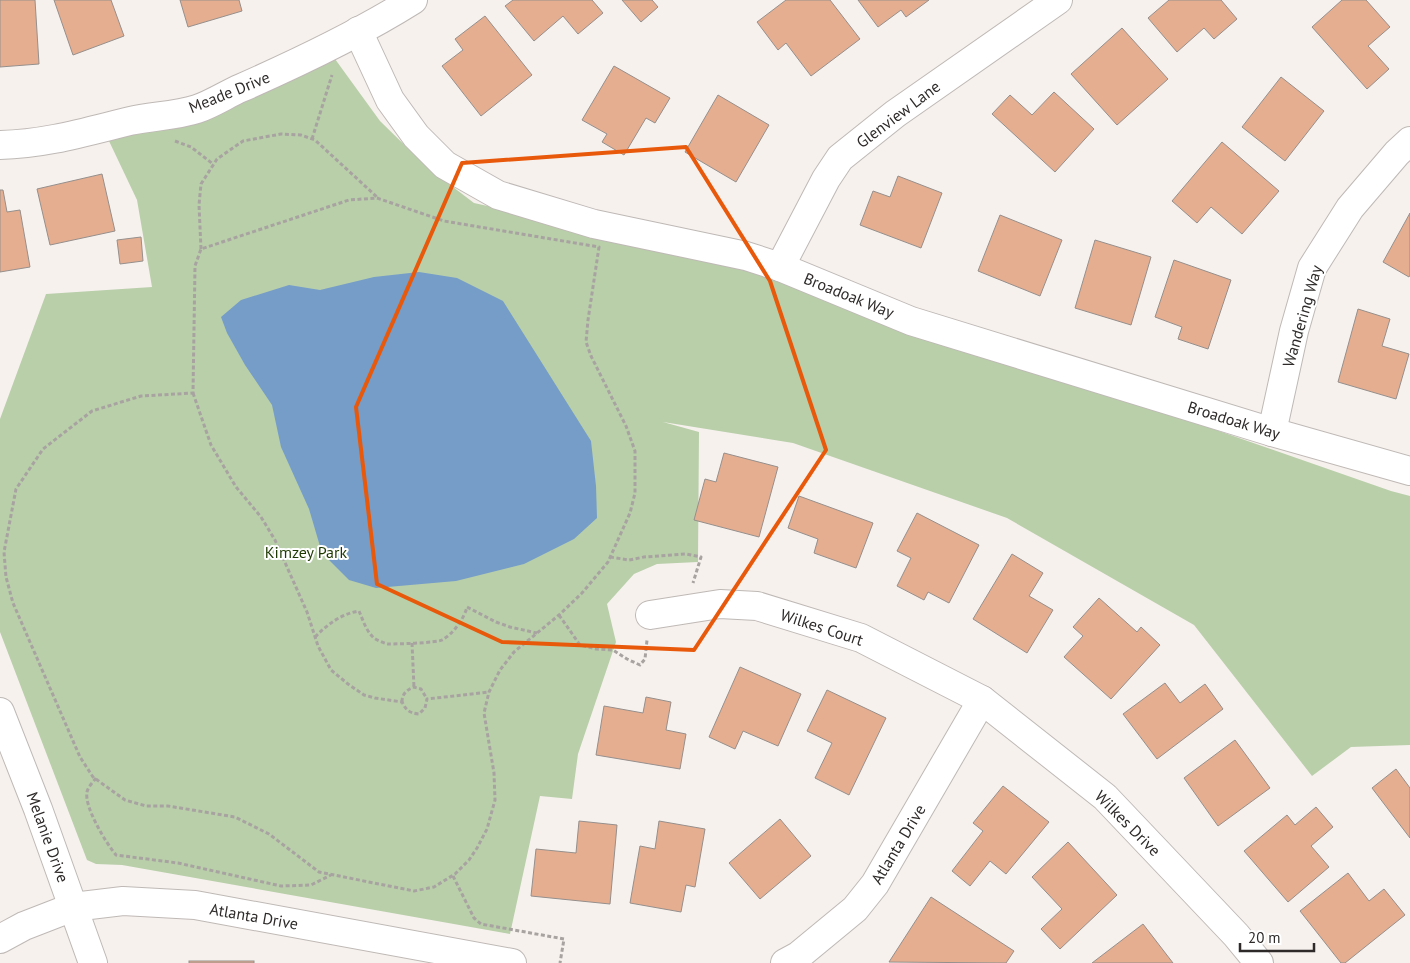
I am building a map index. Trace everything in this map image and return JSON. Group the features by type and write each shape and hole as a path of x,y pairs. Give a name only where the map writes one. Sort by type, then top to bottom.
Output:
{"street":[{"name":"Meade Drive","path":"0,144 20,144 67,138 132,120 197,109 240,88 286,69 413,0"},
{"name":"Glenview Lane","path":"780,267 826,178 840,158 895,114 1058,0"},
{"name":"Broadoak Way","path":"358,31 390,100 416,136 445,165 498,195 594,224 746,256 780,267 911,321 1272,432 1410,471"},
{"name":"Wandering Way","path":"1272,432 1294,331 1312,268 1350,208 1410,141"},
{"name":"Wilkes Court","path":"650,615 720,604 756,606 861,638 982,700"},
{"name":"Atlanta Drive","path":"785,963 798,956 855,909 875,884 982,700"},
{"name":"Wilkes Drive","path":"982,700 1105,798 1236,936 1258,963"},
{"name":"Melanie Drive","path":"0,712 38,809 93,963"},
{"name":"Atlanta Drive","path":"0,939 24,926 73,907 123,901 195,905 512,963"}],"path":[{"path":"312,138 335,68"},
{"path":"378,198 326,148 312,138 301,135 291,134 243,141 217,159 201,184 199,205 201,249 195,266 193,393 211,445 236,487 261,517 275,540 307,612 318,646 331,670 364,695 402,702"},
{"path":"193,393 141,396 92,411 43,448 16,490 2,557 6,577 14,603 80,757 96,778 126,800 146,806 194,809 235,817 269,834 319,872 414,891 434,887 453,876 469,860 486,829 495,800 494,773 484,714 489,692 500,670 514,652 559,615 582,593 608,562 632,506 635,493 636,451 586,342 599,247 444,221 378,198 350,200 201,249"},
{"path":"610,557 629,560 686,554 701,556 684,610"},
{"path":"315,637 338,618 359,611 368,632 375,639 386,644 440,640 459,623 467,607 510,627 537,633"},
{"path":"559,615 580,645 596,649 613,650 640,665 645,659 650,615"},
{"path":"412,642 414,687"},
{"path":"414,687 421,689 427,699 425,708 419,714 411,714 402,702 402,696 405,692 414,687"},
{"path":"427,699 489,692"},
{"path":"96,778 87,790 87,801 109,847 116,855 178,863 281,886 311,885 332,875"},
{"path":"453,876 474,918 481,924 564,939 560,963"}],"highlighted area":[{"path":"686,147 770,281 826,450 694,650 502,642 377,584 356,407 462,163"}],"green space":[{"name":"Kimzey Park","path":"335,59 380,121 428,168 474,203 611,233 682,244 1410,496 1410,745 1351,747 1312,776 1194,625 1007,518 793,443 663,422 699,432 698,562 657,564 634,574 607,604 616,642 578,754 572,799 540,796 510,934 122,865 96,864 87,860 0,632 0,419 46,294 152,287 137,200 109,141"}],"water":[{"path":"419,272 457,278 503,301 591,441 597,518 574,539 524,564 456,581 376,588 349,580 322,553 309,509 281,447 272,405 245,365 227,333 221,317 241,300 289,285 320,290 374,277"}],"building":[{"path":"0,0 35,0 39,64 0,67"},
{"path":"54,0 111,0 124,36 73,55"},
{"path":"180,0 239,0 242,11 188,27"},
{"path":"513,0 592,0 603,13 578,34 563,16 534,41 505,6"},
{"path":"622,0 652,0 658,7 641,22"},
{"path":"786,0 830,0 860,39 811,76 786,43 778,50 757,22"},
{"path":"858,0 929,0 906,17 901,10 878,27"},
{"path":"1169,0 1221,0 1237,19 1214,39 1204,28 1177,52 1148,18"},
{"path":"1342,0 1366,0 1390,27 1368,46 1389,69 1367,89 1312,27"},
{"path":"485,16 532,75 481,116 442,66 463,50 455,39"},
{"path":"1122,28 1168,79 1117,125 1071,74"},
{"path":"614,66 670,98 655,123 646,118 624,155 602,142 607,134 582,120"},
{"path":"1281,77 1324,111 1285,161 1242,127"},
{"path":"1054,92 1094,129 1055,172 992,114 1010,95 1032,115"},
{"path":"718,95 769,125 736,182 685,152"},
{"path":"1222,142 1279,191 1242,234 1211,207 1197,223 1172,201"},
{"path":"102,174 115,231 50,245 37,189"},
{"path":"898,176 942,193 921,248 860,225 873,191 890,197"},
{"path":"0,190 3,190 7,212 20,210 30,267 0,272"},
{"path":"1410,213 1410,275 1409,277 1383,262"},
{"path":"1000,215 1062,240 1040,296 978,271"},
{"path":"141,237 143,261 120,264 117,240"},
{"path":"1095,240 1151,257 1131,325 1075,308"},
{"path":"1174,260 1231,280 1208,349 1178,339 1182,327 1155,317"},
{"path":"1358,309 1390,319 1382,346 1409,354 1396,399 1338,382"},
{"path":"724,453 778,467 759,537 694,520 705,479 716,482"},
{"path":"799,496 873,523 856,568 814,553 818,539 788,528"},
{"path":"917,513 979,545 949,603 928,592 924,600 897,586 911,558 897,551"},
{"path":"1012,554 1043,573 1029,596 1053,610 1027,653 973,619"},
{"path":"1099,598 1137,632 1141,627 1160,645 1111,699 1064,657 1083,636 1073,627"},
{"path":"740,667 801,694 778,746 743,731 735,749 709,737"},
{"path":"1165,683 1180,703 1205,684 1223,709 1157,759 1123,714"},
{"path":"827,690 886,718 849,795 815,778 832,743 807,731"},
{"path":"646,697 671,702 666,730 686,734 680,769 596,755 604,706 643,713"},
{"path":"1235,740 1270,788 1218,826 1184,778"},
{"path":"1396,769 1410,788 1410,838 1372,788"},
{"path":"1003,786 1049,822 1006,874 990,861 970,886 952,871 983,831 973,823"},
{"path":"1316,807 1333,827 1311,846 1329,867 1288,902 1244,851 1287,815 1295,825"},
{"path":"780,819 811,856 760,899 729,863"},
{"path":"579,821 617,825 610,904 531,896 536,849 576,853"},
{"path":"659,821 705,829 695,887 686,885 681,912 630,903 640,846 655,849"},
{"path":"1068,842 1117,895 1060,949 1041,929 1062,909 1032,877"},
{"path":"1348,873 1369,901 1384,889 1405,915 1345,963 1341,963 1300,911"},
{"path":"931,897 1014,951 1006,963 889,962"},
{"path":"1143,924 1173,963 1092,963"},
{"path":"189,961 254,961 254,963 189,963"}]}
